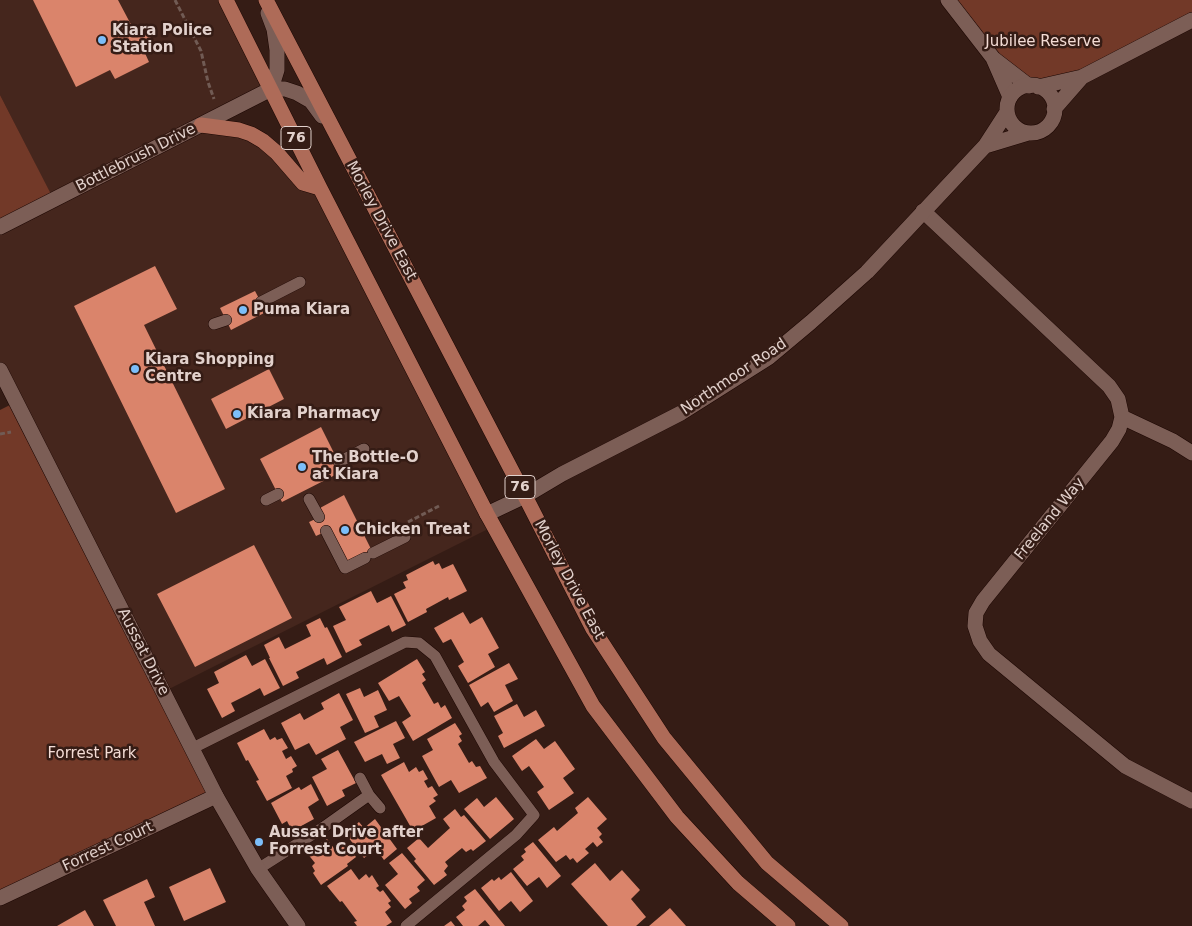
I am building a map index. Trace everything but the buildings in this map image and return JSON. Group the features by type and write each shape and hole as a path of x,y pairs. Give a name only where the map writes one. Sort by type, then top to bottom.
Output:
{"main road":[{"name":"76","path":"226,0 487,514 593,706 677,817 738,883 788,926"},
{"name":"Morley Drive East","path":"265,0 593,629 664,738 768,864 841,926"},
{"path":"201,124 239,130 251,134 277,153 303,183 320,188"}],"street":[{"path":"265,0 274,29 277,50 277,70 271,88 285,89 311,101 335,133"},
{"path":"948,0 993,58 1010,97 1007,112 1014,126 1028,133 1043,129 1053,117 1054,109 1050,95 1033,86 993,58"},
{"path":"1010,97 1022,87 1082,77 1192,20"},
{"path":"1054,109 1082,77"},
{"name":"Bottlebrush Drive","path":"0,227 271,88"},
{"name":"Northmoor Road","path":"487,514 525,496 562,474 680,413 768,358 867,272 985,146 1007,112"},
{"name":"Northmoor Road","path":"985,146 1028,133"},
{"path":"923,211 1109,386 1118,399 1122,417 1173,441 1192,453"},
{"name":"Aussat Drive","path":"0,370 216,796 258,868 298,926"},
{"name":"Freeland Way","path":"1122,417 1119,429 1112,441 983,601 976,613 975,626 980,642 989,654 1117,760 1192,801"},
{"name":"Forrest Court","path":"0,898 216,796"}],"lane":[{"path":"261,302 300,282"},
{"path":"214,324 226,320"},
{"path":"339,462 364,449"},
{"path":"266,500 278,494"},
{"path":"309,499 319,517"},
{"path":"326,531 345,568 406,537"},
{"path":"191,749 405,642 419,643 435,656 494,762 534,815 516,835 406,926"},
{"path":"360,778 369,795 380,808"},
{"path":"258,868 324,828 369,795"}],"path":[{"path":"175,0 201,51 208,82"},
{"path":"407,522 439,506"}],"shaded area":[{"path":"0,0 226,0 271,89 202,124 239,130 320,188 494,526 163,692 0,370 0,227 53,199 0,95"}],"green space":[{"name":"Jubilee Reserve","path":"948,0 1192,0 1192,20 1082,77 1029,86"},
{"path":"0,95 54,200 0,227"},
{"name":"Forrest Park","path":"16,402 216,796 0,898 0,410"}],"place":[{"name":"Kiara Police Station","path":"102,40"},
{"name":"Puma Kiara","path":"243,310"},
{"name":"Kiara Shopping Centre","path":"135,369"},
{"name":"Kiara Pharmacy","path":"237,414"},
{"name":"The Bottle-O at Kiara","path":"302,467"},
{"name":"Chicken Treat","path":"345,530"},
{"name":"Aussat Drive after Forrest Court","path":"259,842"}]}
